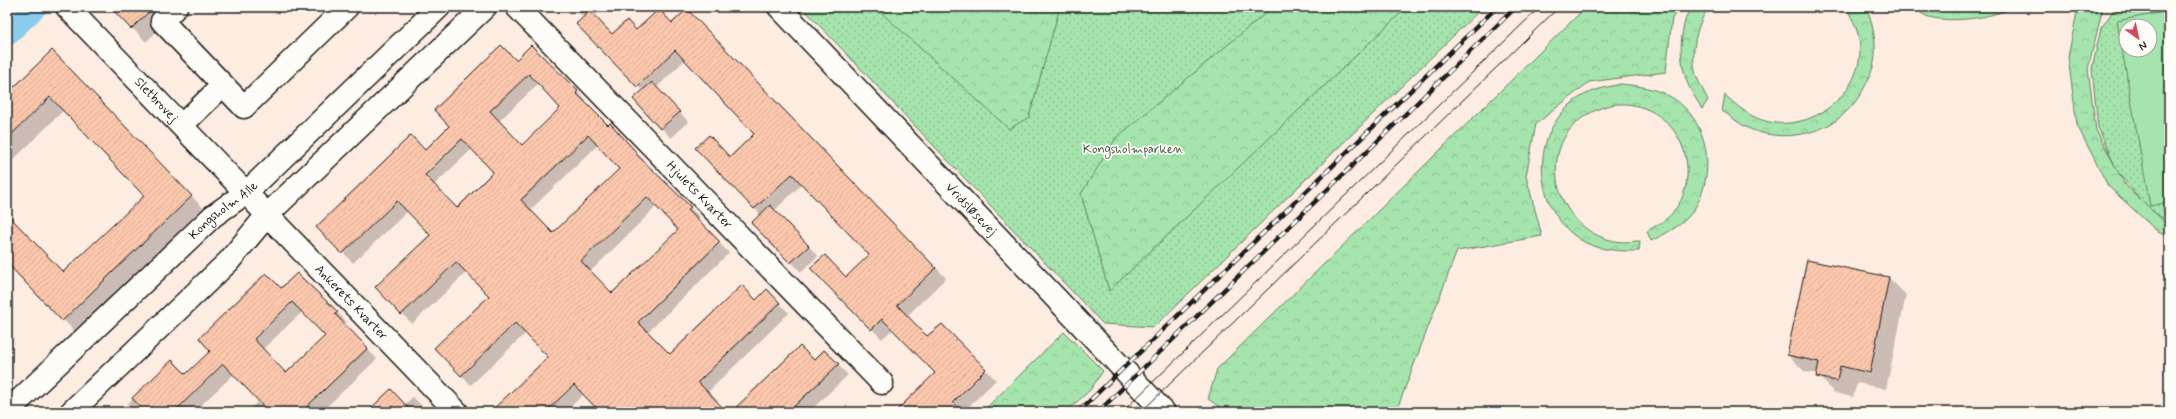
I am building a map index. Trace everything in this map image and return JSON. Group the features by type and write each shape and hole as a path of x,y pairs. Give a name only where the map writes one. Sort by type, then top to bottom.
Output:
{"street":[{"path":"176,7 162,21 244,106 347,7"},
{"name":"Kongsholm Alle","path":"7,412 213,216 247,192 439,7"},
{"path":"71,412 229,261 268,214 485,7"},
{"name":"Hjulets Kvarter","path":"517,7 882,383"},
{"name":"Vridsløsevej","path":"779,7 1164,412"},
{"name":"Sletbrovej","path":"73,14 247,192"},
{"path":"182,124 223,85"},
{"name":"Ankerets Kvarter","path":"247,192 457,412"}],"green space":[{"name":"Kongsholmparken","path":"802,7 1483,7 1154,327 1103,324"},
{"path":"875,7 1060,7 1029,117 1009,129"},
{"path":"1273,7 1407,7 1109,291 1081,194 1116,138"},
{"path":"1586,7 1681,7 1672,18 1666,72 1589,82 1536,124 1526,176 1542,236 1457,251 1396,412 1227,412 1208,399 1217,369"},
{"path":"1691,7 1709,7 1701,22 1695,40 1694,49 1694,66 1696,75 1708,100 1702,109 1687,83 1681,52 1684,24"},
{"path":"1846,7 1867,7 1873,30 1875,54 1872,70 1866,84 1859,97 1844,114 1828,125 1817,130 1782,136 1770,135 1748,128 1722,111 1725,95 1751,115 1769,122 1785,123 1801,121 1817,115 1831,106 1843,95 1852,82 1858,66 1860,50 1858,33"},
{"path":"1913,7 2013,7 1982,17 1946,20 1926,16"},
{"path":"2078,7 2103,7 2088,69 2096,130 2125,185 2169,226 2169,237 2158,232 2108,186 2077,125 2068,57"},
{"path":"2116,7 2169,7 2169,222 2148,209 2117,171 2098,127 2092,69 2101,28"},
{"path":"2169,11 2169,202 2150,206 2124,58 2158,58 2158,18 2133,18"},
{"path":"1621,84 1653,89 1671,97 1684,107 1694,119 1706,149 1707,165 1705,181 1701,197 1693,211 1680,225 1651,241 1647,231 1665,220 1674,210 1681,199 1685,187 1687,175 1683,149 1671,127 1654,113 1639,106 1628,104 1612,105 1592,112 1573,126 1562,143 1557,163 1558,184 1565,203 1577,220 1594,234 1615,241 1640,241 1639,251 1619,251 1592,246 1569,231 1556,215 1547,197 1543,177 1543,157 1548,138 1557,119 1571,104 1582,96 1594,91"},
{"path":"1064,332 1103,371 1090,390 1066,412 982,412"}],"building":[{"path":"110,7 154,7 131,29"},
{"path":"659,9 672,23 687,9 936,268 897,305 927,336 942,324 986,369 953,402 963,412 895,412 935,373 882,319 871,330 810,268 825,255 846,277 869,255 792,174 754,209 695,148 709,135 730,157 754,134 675,50 637,87 576,24 590,11 612,34 627,20 636,30"},
{"path":"501,45 516,60 531,45 578,91 576,93 608,125 610,123 636,152 635,153 691,207 688,209 720,242 638,322 670,354 742,285 756,300 767,289 780,303 698,382 727,412 600,412 574,385 545,412 490,412 548,357 515,323 461,376 434,348 489,296 456,262 401,315 375,287 430,235 397,201 342,254 316,227 411,135 425,150 449,126 434,110","holes":["529,74 560,108 522,145 490,111","588,135 619,169 553,233 521,200","462,139 493,172 457,208 425,175","647,197 678,230 612,293 581,261"]},
{"path":"52,50 192,196 62,321 7,263 7,214 63,272 144,196 50,97 7,139 7,94"},
{"path":"652,82 680,112 660,129 633,99"},
{"path":"770,205 809,246 790,263 751,223"},
{"path":"1807,260 1889,277 1870,373 1840,366 1837,381 1816,377 1819,362 1787,355"},
{"path":"266,273 281,288 297,273 338,312 335,314 368,348 301,412 269,412 223,364 174,412 145,412 132,398 172,360 186,374 210,351 199,338","holes":["292,302 325,336 286,373 254,339"]},
{"path":"800,346 814,360 824,350 839,364 788,412 731,412"},
{"path":"391,389 412,412 367,412"}],"waterway":[{"path":"7,35 36,7"}],"tram line":[{"path":"1122,412 1540,7"},
{"path":"1141,412 1559,7"}],"railway":[{"path":"1078,412 1497,7"},
{"path":"1098,412 1516,7"}]}
